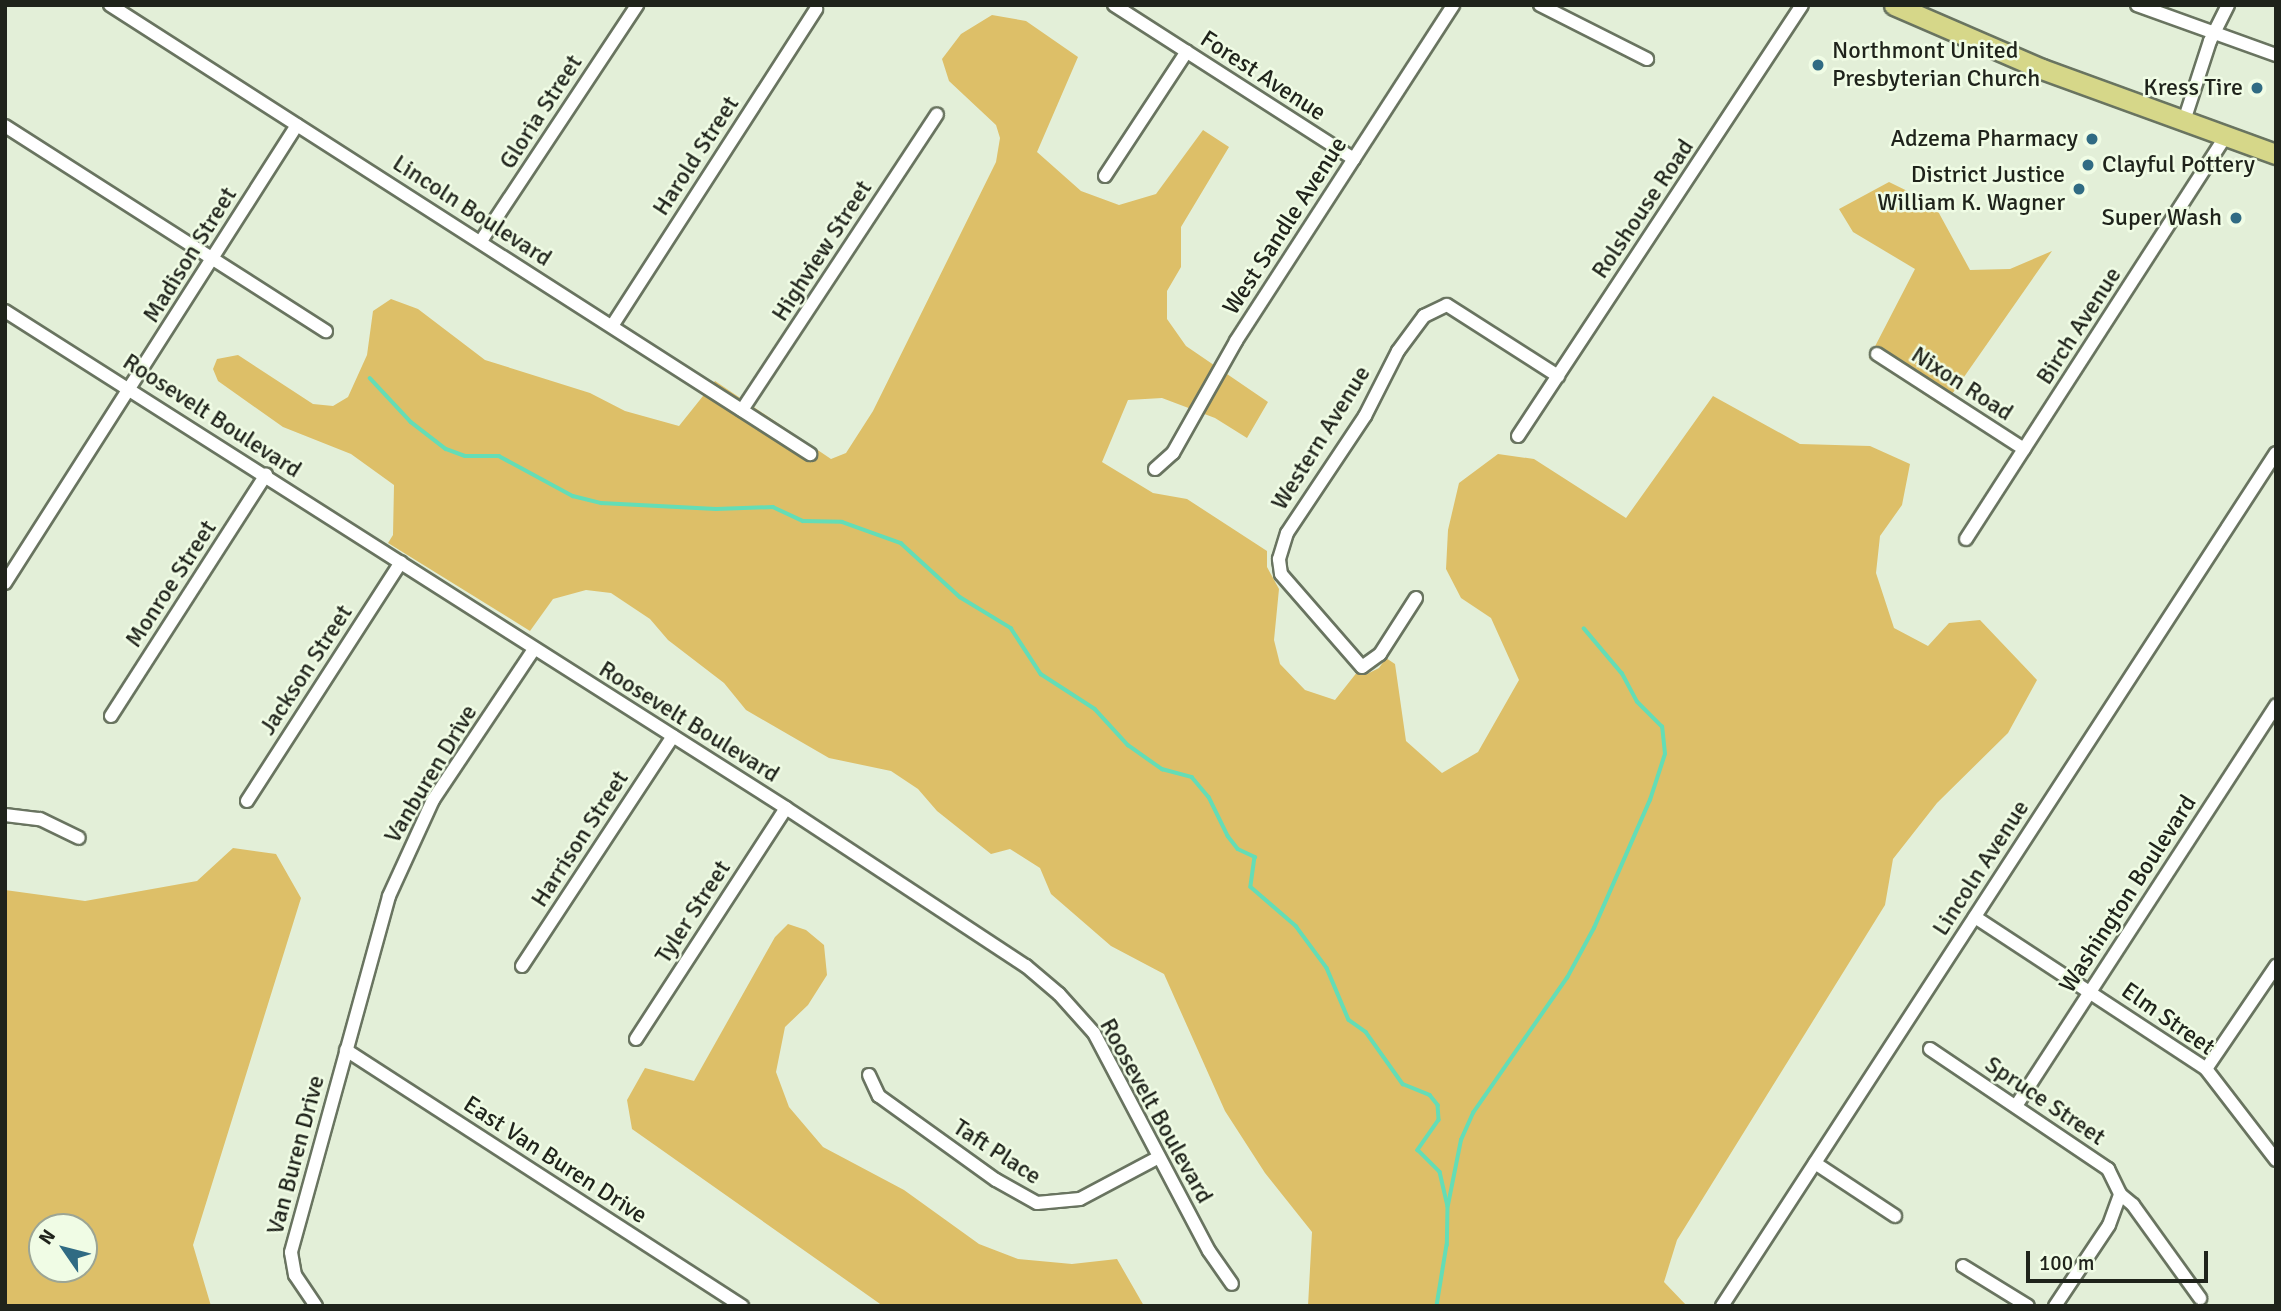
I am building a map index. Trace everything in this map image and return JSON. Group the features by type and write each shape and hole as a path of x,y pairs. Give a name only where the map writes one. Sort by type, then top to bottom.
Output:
{"main road":[{"path":"1894,5 2042,69 2276,154"}],"street":[{"name":"Lincoln Boulevard","path":"110,5 810,454"},
{"name":"Gloria Street","path":"481,241 637,5"},
{"name":"Forest Avenue","path":"1114,5 1354,159"},
{"name":"West Sandle Avenue","path":"1155,469 1173,453 1236,341 1453,5"},
{"path":"1540,5 1647,59"},
{"name":"Rolshouse Road","path":"1518,436 1802,5"},
{"path":"2137,5 2214,30 2276,55"},
{"path":"2184,121 2214,30 2228,5"},
{"name":"Harold Street","path":"612,327 816,9"},
{"path":"1105,176 1187,51"},
{"name":"Highview Street","path":"742,410 937,114"},
{"name":"Madison Street","path":"5,583 297,125"},
{"path":"5,126 326,331"},
{"name":"Birch Avenue","path":"1966,539 2226,136"},
{"name":"Western Avenue","path":"1416,598 1380,653 1362,667 1282,574 1279,547 1365,416 1398,351 1424,316 1447,305 1558,376"},
{"name":"Roosevelt Boulevard","path":"5,311 131,388 534,649 786,808 1026,966 1059,994 1094,1033 1159,1157 1231,1284"},
{"name":"Nixon Road","path":"1877,354 2024,449"},
{"name":"Lincoln Avenue","path":"1722,1306 2276,453"},
{"name":"Monroe Street","path":"111,716 266,475"},
{"name":"Jackson Street","path":"247,801 401,562"},
{"name":"Vanburen Drive","path":"346,1050 389,896 407,851 433,800 534,649"},
{"name":"Washington Boulevard","path":"2016,1106 2276,705"},
{"name":"Harrison Street","path":"522,966 673,736"},
{"name":"Tyler Street","path":"636,1039 786,808"},
{"path":"5,815 40,818 79,838"},
{"name":"Elm Street","path":"1975,917 2207,1069 2276,1160"},
{"path":"2207,1069 2275,968"},
{"name":"Spruce Street","path":"1930,1049 2096,1158 2108,1169 2120,1194 2133,1205 2200,1298"},
{"name":"Van Buren Drive","path":"316,1306 295,1275 291,1252 346,1050"},
{"name":"East Van Buren Drive","path":"346,1050 742,1306"},
{"name":"Taft Place","path":"869,1075 879,1096 996,1180 1037,1203 1080,1199 1159,1157"},
{"path":"1815,1163 1895,1216"},
{"path":"2055,1306 2109,1225 2120,1194"},
{"path":"1963,1266 2028,1306"}],"shaded area":[{"path":"992,15 1026,21 1078,57 1037,152 1081,191 1119,205 1156,194 1203,130 1229,147 1181,227 1181,267 1167,291 1167,319 1186,346 1268,402 1247,438 1215,418 1162,398 1128,400 1102,462 1153,493 1187,499 1267,551 1267,567 1279,589 1274,640 1280,664 1305,690 1335,700 1358,671 1367,674 1379,668 1386,658 1395,664 1406,741 1442,773 1478,752 1519,680 1491,618 1461,598 1446,569 1448,530 1459,483 1498,454 1534,459 1626,518 1713,396 1800,444 1870,446 1910,464 1902,505 1880,536 1876,573 1894,628 1928,646 1949,623 1980,620 2037,680 2008,733 1937,803 1893,859 1885,905 1677,1240 1664,1282 1687,1306 1308,1306 1312,1232 1265,1173 1225,1111 1164,974 1111,946 1051,894 1040,868 1010,849 991,854 937,811 918,789 891,771 829,758 746,710 724,683 668,640 650,619 611,593 586,590 553,599 530,631 388,543 393,535 394,485 351,454 283,427 218,381 213,369 217,359 238,355 313,404 333,406 348,397 367,355 373,311 391,299 418,309 485,360 590,393 625,411 679,426 715,381 831,459 846,453 873,411 996,162 1000,138 996,125 949,81 942,59 961,34"},
{"path":"1889,182 1934,204 1970,270 2010,269 2052,251 1943,407 1869,358 1915,269 1853,232 1839,209"},
{"path":"233,848 276,854 301,898 193,1245 211,1306 5,1306 5,890 85,901 197,881"},
{"path":"788,924 806,930 824,945 827,975 808,1005 785,1027 776,1072 789,1107 823,1147 904,1190 979,1244 1018,1259 1072,1264 1117,1259 1144,1306 883,1306 632,1129 627,1100 645,1068 694,1081 775,937"}],"waterway":[{"path":"370,378 411,422 446,449 465,456 499,456 573,496 601,503 716,509 773,507 803,521 842,522 901,543 960,597 1011,628 1041,674 1095,709 1128,745 1162,769 1192,777 1209,797 1228,836 1238,849 1255,857 1251,887 1296,926 1327,968 1349,1020 1366,1032 1403,1084 1430,1095 1438,1105 1439,1120 1418,1150 1440,1172 1448,1206 1447,1245 1437,1306"},
{"path":"1448,1205 1461,1140 1473,1113 1567,978 1594,928 1650,800 1665,754 1662,727 1637,702 1622,674 1584,629"}],"place":[{"name":"Northmont United Presbyterian Church","path":"1818,65"},
{"name":"Kress Tire","path":"2257,88"},
{"name":"Adzema Pharmacy","path":"2092,139"},
{"name":"Clayful Pottery","path":"2088,165"},
{"name":"District Justice William K. Wagner","path":"2079,189"},
{"name":"Super Wash","path":"2236,218"}]}
